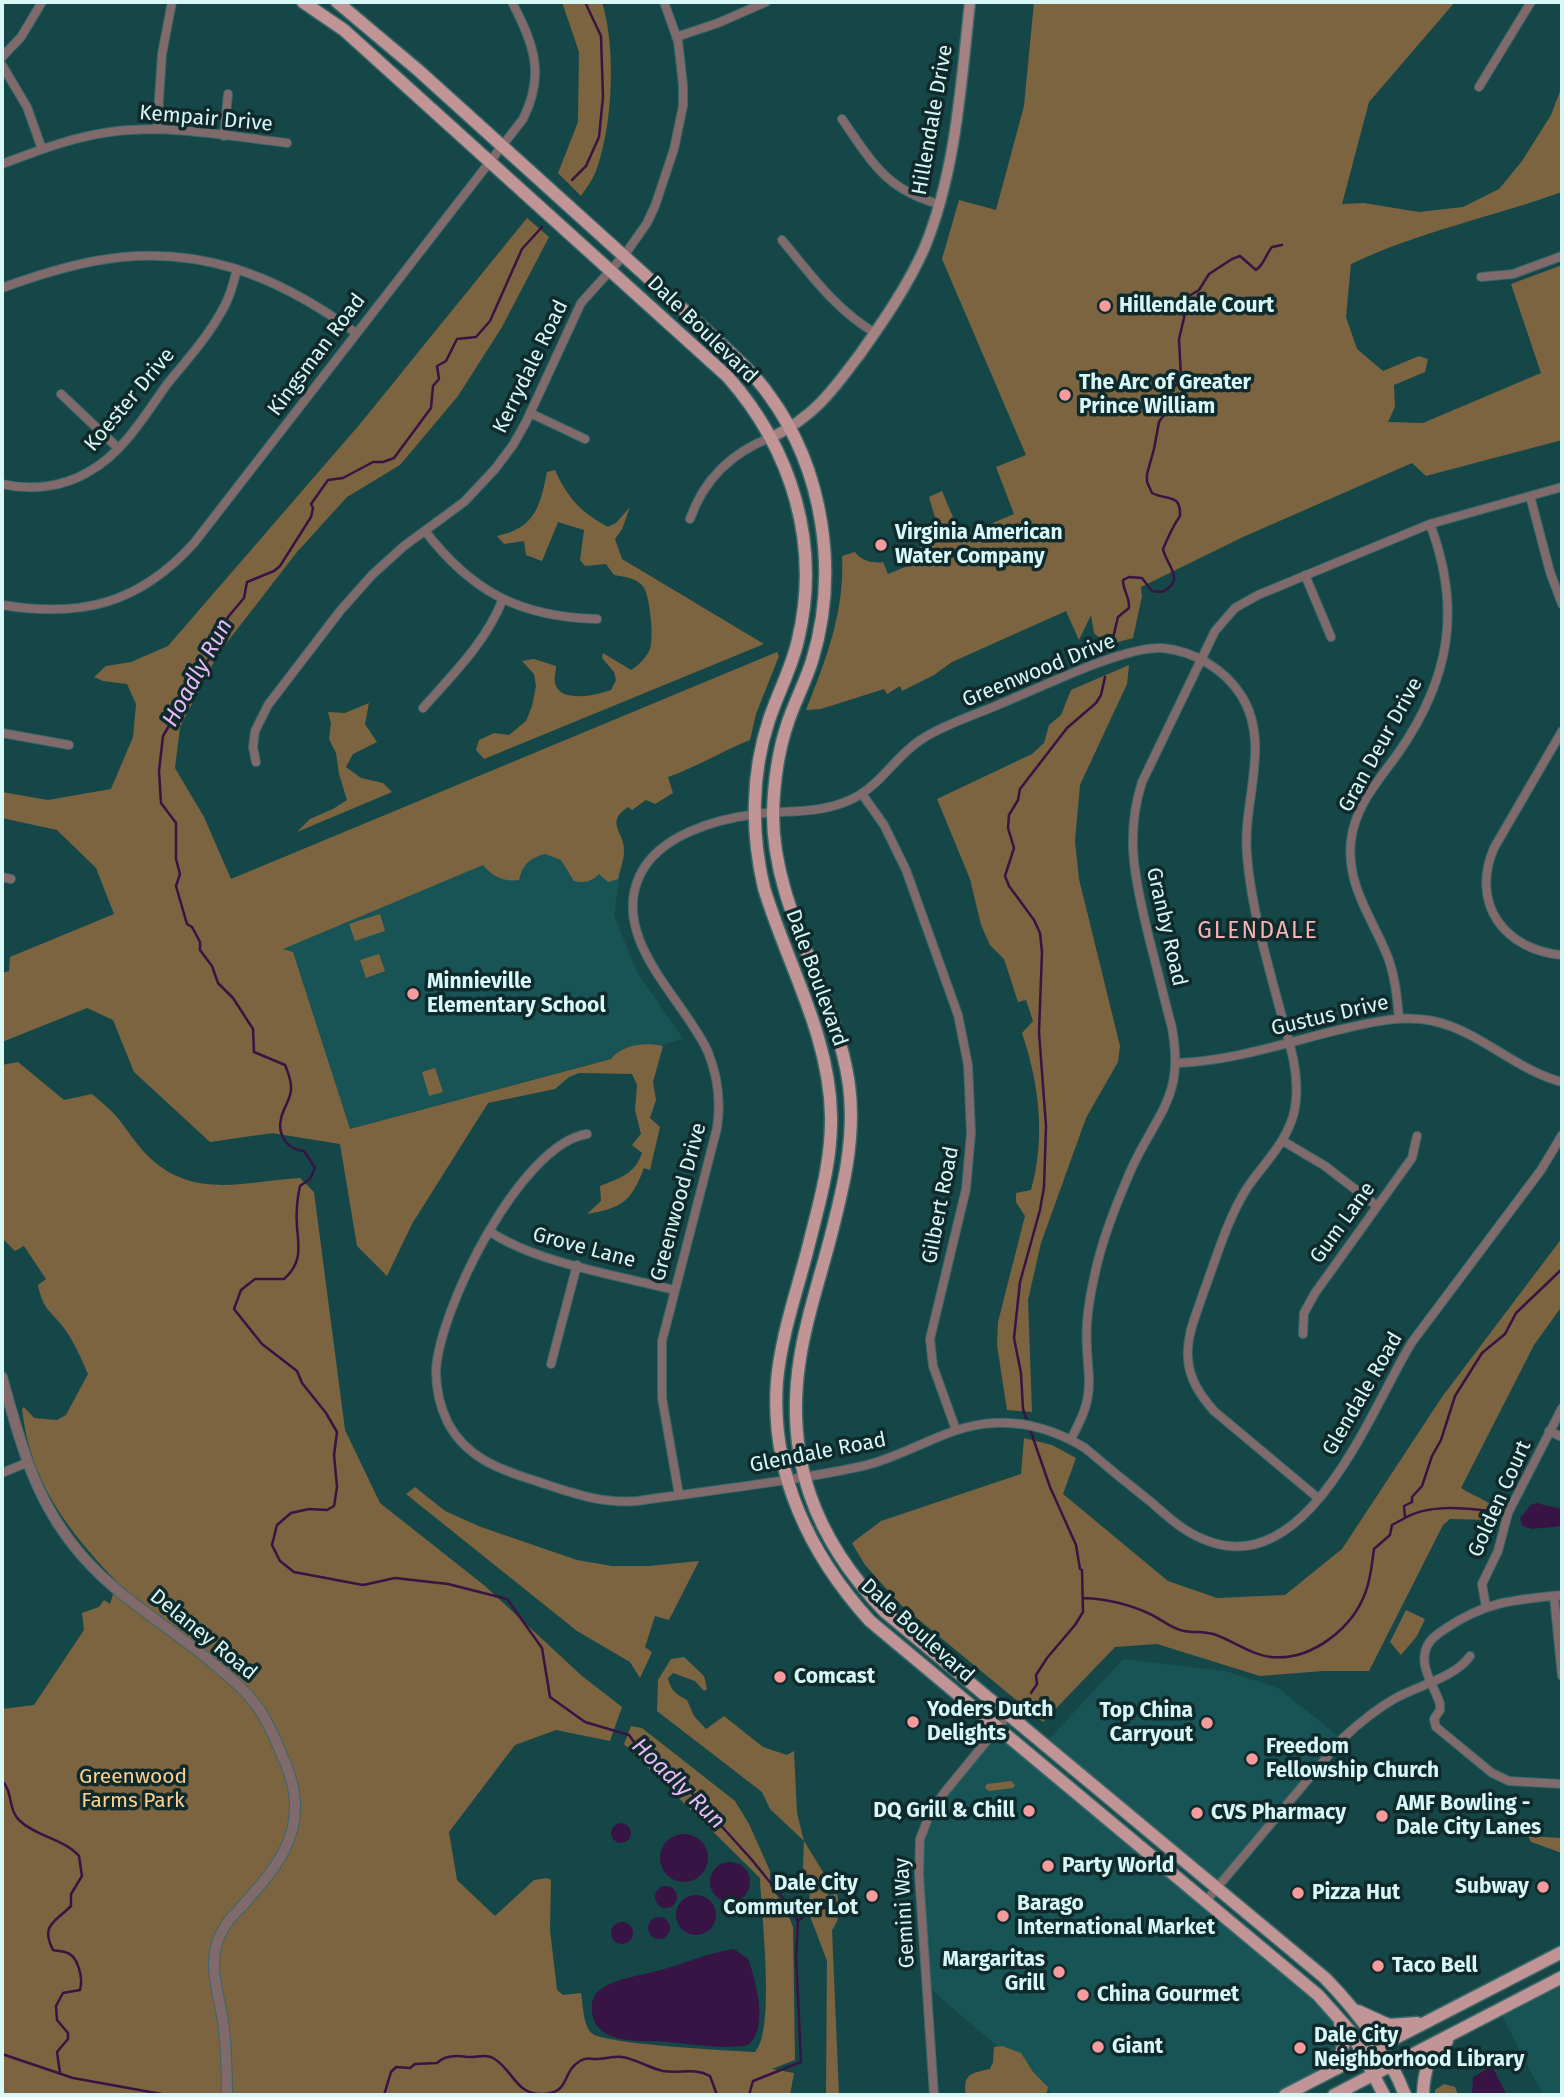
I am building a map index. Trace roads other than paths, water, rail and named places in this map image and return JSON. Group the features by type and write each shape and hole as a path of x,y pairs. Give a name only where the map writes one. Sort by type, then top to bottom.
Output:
{"main road":[{"name":"Dale Boulevard","path":"303,2 344,30 728,377 772,437 791,483 800,513 805,551 806,592 797,642 762,744 755,814 757,853 764,888 820,1042 826,1066 831,1114 830,1155 826,1178 785,1337 777,1380 778,1435 787,1478 808,1534 825,1564 852,1601 892,1640 1304,1983 1335,2013 1364,2054 1384,2095"},
{"name":"Dale Boulevard","path":"337,2 502,146 718,341 752,375 768,393 790,428 812,481 818,503 825,575 821,621 814,652 782,744 773,813 784,888 834,1023 845,1066 851,1114 847,1167 800,1358 796,1412 803,1476 819,1521 832,1545 865,1591 885,1612 1318,1972 1353,2009 1380,2046 1405,2095"},
{"name":"Hillendale Drive","path":"772,437 790,428 827,398 901,294 919,258 939,204 952,145 971,2"},
{"path":"1285,2095 1562,1952"},
{"path":"1334,2095 1562,1977"},
{"path":"1353,2009 1389,2025 1424,2023"},
{"path":"1335,2013 1344,2039 1341,2059 1336,2069"},
{"path":"1423,2095 1424,2075 1430,2058 1458,2031"}],"street":[{"path":"2,57 21,37 42,2"},
{"path":"157,129 162,54 172,2"},
{"name":"Kingsman Road","path":"2,605 43,611 83,608 121,598 163,573 194,543 523,119 536,79 528,33 512,2"},
{"name":"Kerrydale Road","path":"256,762 253,747 255,731 268,705 362,585 393,555 464,502 513,445 580,303 638,239 655,206 679,128 683,85 676,37 664,2"},
{"path":"676,37 718,23 766,2"},
{"path":"1479,87 1531,2"},
{"path":"2,65 27,107 42,149"},
{"path":"224,136 228,94"},
{"path":"842,119 864,152 887,179 909,194 939,204"},
{"name":"Kempair Drive","path":"2,163 97,134 157,129 287,143"},
{"path":"782,240 828,297 858,323 875,333"},
{"path":"2,288 62,268 100,260 134,256 184,258 237,269 291,291 356,333"},
{"path":"1481,277 1513,274 1562,256"},
{"name":"Koester Drive","path":"2,484 26,487 63,483 92,471 118,448 219,316 233,286 237,269"},
{"path":"61,394 118,448"},
{"path":"530,413 585,439"},
{"path":"690,519 701,494 720,468 745,450 772,437"},
{"name":"Granby Road","path":"1071,1439 1088,1394 1087,1325 1094,1276 1130,1173 1167,1104 1177,1063 1172,1028 1135,881 1132,837 1137,797 1142,782 1200,659 1215,631 1235,608 1258,595 1430,524 1562,488"},
{"path":"1530,496 1549,572 1562,604"},
{"name":"Gran Deur Drive","path":"1399,1018 1390,965 1356,892 1350,857 1352,833 1364,801 1408,738 1427,705 1444,657 1449,617 1446,584 1430,524"},
{"path":"425,531 465,574 503,599 533,612 551,616 597,619"},
{"path":"1305,575 1331,637"},
{"path":"423,708 489,631 503,599"},
{"name":"Greenwood Drive","path":"679,1495 662,1398 661,1361 666,1321 717,1128 719,1097 713,1067 703,1042 653,967 634,918 634,893 647,862 668,844 718,822 755,814 820,810 862,794 905,751 931,733 1101,663 1148,649 1178,651 1216,668 1233,684 1252,719 1256,746 1248,805 1247,854 1256,913 1295,1071 1296,1094 1292,1120 1283,1140 1246,1191 1229,1222 1190,1333 1188,1358 1193,1380 1214,1411 1318,1498"},
{"path":"1562,731 1494,848 1486,876 1491,909 1505,930 1533,950 1562,954"},
{"path":"2,733 69,745"},
{"name":"Gilbert Road","path":"862,794 884,825 906,870 958,1015 968,1065 971,1133 968,1170 959,1220 930,1339 933,1366 956,1430"},
{"name":"Gustus Drive","path":"1177,1063 1221,1059 1399,1018 1431,1020 1451,1026 1534,1074 1562,1082"},
{"name":"Glendale Road","path":"587,1134 564,1143 541,1163 508,1201 469,1266 453,1303 438,1359 439,1399 454,1433 469,1450 486,1462 575,1494 626,1502 863,1466 887,1460 971,1425 1009,1422 1044,1429 1071,1439 1189,1532 1216,1544 1240,1546 1271,1538 1294,1525 1318,1498 1357,1444 1412,1342 1541,1170 1562,1135"},
{"name":"Gum Lane","path":"1303,1334 1304,1313 1315,1293 1412,1158 1417,1136"},
{"path":"1283,1140 1325,1166 1377,1206"},
{"name":"Grove Lane","path":"489,1231 522,1250 674,1290"},
{"path":"551,1364 577,1265"},
{"name":"Delaney Road","path":"2,1377 26,1463 58,1524 102,1577 136,1606 203,1655 246,1693 266,1720 291,1779 295,1807 288,1847 269,1875 231,1917 217,1942 215,1980 226,2054 227,2095"},
{"name":"Golden Court","path":"1486,1607 1481,1588 1498,1552 1508,1513 1562,1408"},
{"path":"1549,1431 1562,1437"},
{"path":"2,1473 26,1463"},
{"path":"1562,1676 1558,1596 1501,1602 1486,1607 1454,1623 1429,1642 1424,1659 1440,1704 1440,1710 1434,1719 1436,1727 1492,1773 1509,1781 1562,1784"},
{"path":"1205,1902 1342,1740 1376,1710 1460,1668 1470,1656"},
{"name":"Gemini Way","path":"934,2095 919,1874 920,1839 934,1807 1008,1715"}],"waterway":[{"name":"Hoadly Run","path":"572,180 586,166 599,137 603,97 601,36 585,2"},
{"name":"Hoadly Run","path":"542,227 522,249 490,321 476,337 457,339 446,361 437,366 439,379 433,386 431,408 394,458 373,462 343,478 328,480 311,504 311,517 280,566 247,582 244,598 228,617 220,640 163,736 159,771 161,803 176,823 176,859 180,874 176,886 187,924 192,927 200,942 200,950 212,966 218,983 233,998 253,1029 254,1052 285,1065 291,1091 282,1115 282,1136 293,1148 304,1151 315,1168 310,1179 300,1186 297,1212 299,1248 294,1267 284,1279 255,1279 241,1290 234,1309 262,1344 297,1371 302,1383 337,1432 334,1455 337,1487 334,1506 327,1510 309,1509 291,1513 277,1525 272,1545 280,1561 294,1572 363,1585 395,1578 448,1584 507,1599 542,1648 550,1697 585,1722 629,1735 642,1753 679,1779 752,1860 798,1921 796,1957 801,2062 753,2081 749,2095"},
{"path":"1113,638 1118,617 1129,608 1123,580 1129,577 1142,578 1152,591 1162,592 1173,582 1173,572 1163,549 1180,516 1180,509 1176,501 1152,493 1147,474 1159,422 1167,410 1168,396 1181,378 1179,339 1184,304 1189,296 1199,290 1209,274 1232,259 1240,256 1256,270 1272,247 1282,245"},
{"path":"1031,1693 1037,1684 1036,1675 1083,1612 1082,1570 1076,1545 1050,1487 1023,1409 1021,1373 1014,1338 1020,1282 1044,1187 1046,1126 1039,1032 1042,952 1040,933 1005,876 1014,848 1008,828 1009,815 1018,800 1020,789 1067,728 1096,703 1101,695 1105,677"},
{"path":"1083,1598 1126,1605 1180,1630 1212,1634 1257,1654 1286,1657 1316,1648 1341,1629 1360,1605 1369,1580 1374,1549 1390,1535 1392,1525 1405,1518 1404,1506 1412,1502 1412,1497 1422,1486 1455,1396 1482,1353 1505,1334 1516,1313 1562,1269"},
{"path":"1405,1518 1435,1509 1491,1511"},
{"path":"2,1781 20,1821 79,1856 82,1876 71,1894 71,1906 51,1925 48,1935 53,1950 70,1954 77,1962 81,1980 80,1990 63,1993 56,2006 57,2020 68,2033 68,2039 57,2052 60,2073"},
{"path":"798,1921 810,1912 828,1907"},
{"path":"2,2054 73,2078 167,2095"},
{"path":"384,2095 391,2072 396,2067 410,2068 415,2064 437,2063 451,2056 490,2057 500,2063 520,2086 534,2093 552,2093 558,2090 570,2071 582,2060 619,2057 663,2071 704,2073 710,2076 717,2095"}],"place":[{"name":"Hillendale Court","path":"1105,306"},
{"name":"The Arc of Greater Prince William","path":"1065,395"},
{"name":"Virginia American Water Company","path":"881,545"},
{"name":"Minnieville Elementary School","path":"413,994"},
{"name":"Comcast","path":"780,1677"},
{"name":"Yoders Dutch Delights","path":"913,1722"},
{"name":"Top China Carryout","path":"1207,1723"},
{"name":"Freedom Fellowship Church","path":"1252,1759"},
{"name":"DQ Grill & Chill","path":"1029,1811"},
{"name":"CVS Pharmacy","path":"1197,1813"},
{"name":"AMF Bowling - Dale City Lanes","path":"1382,1816"},
{"name":"Party World","path":"1048,1866"},
{"name":"Subway","path":"1543,1887"},
{"name":"Pizza Hut","path":"1298,1893"},
{"name":"Dale City Commuter Lot","path":"872,1896"},
{"name":"Barago International Market","path":"1003,1916"},
{"name":"Taco Bell","path":"1378,1966"},
{"name":"Margaritas Grill","path":"1059,1972"},
{"name":"China Gourmet","path":"1083,1995"},
{"name":"Giant","path":"1098,2047"},
{"name":"Dale City Neighborhood Library","path":"1300,2048"}],"district":[{"name":"GLENDALE","path":"1258,932"}],"park label":[{"name":"Greenwood Farms Park","path":"133,1789"}]}
